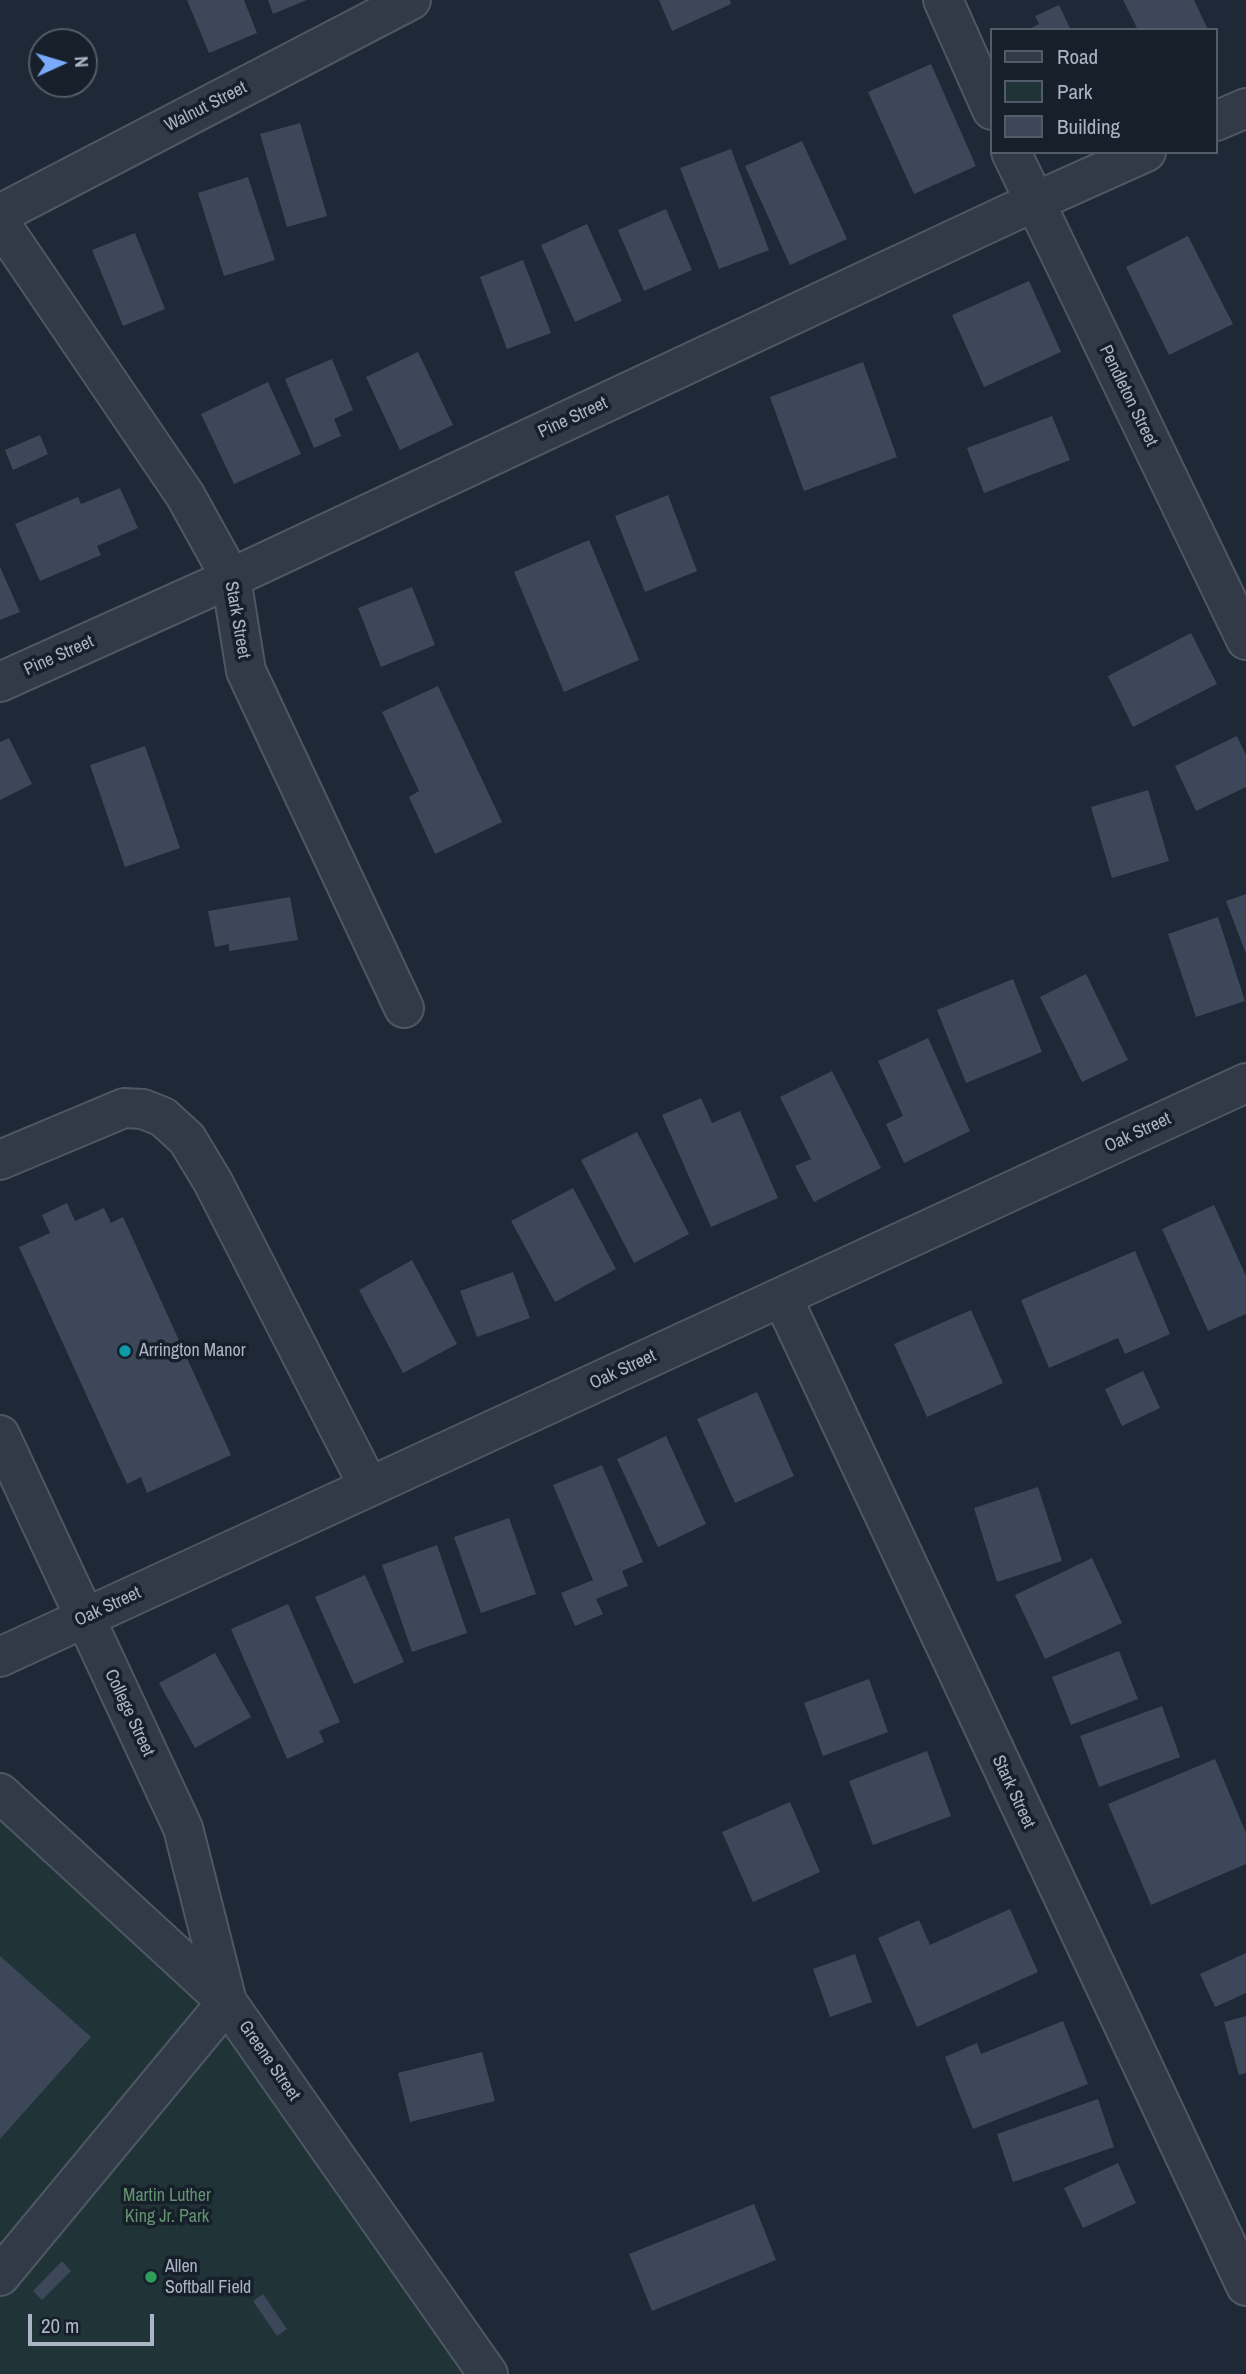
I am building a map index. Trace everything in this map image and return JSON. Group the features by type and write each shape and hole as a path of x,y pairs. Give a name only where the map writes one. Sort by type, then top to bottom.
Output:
{"street":[{"name":"Walnut Street","path":"0,214 411,0"},
{"path":"943,0 990,106"},
{"path":"1218,120 1246,108"},
{"name":"Pendleton Street","path":"1012,154 1246,640"},
{"name":"Pine Street","path":"0,682 231,578 1033,202 1141,154"},
{"name":"Stark Street","path":"0,223 185,495 231,578 246,671 404,1008"},
{"name":"Oak Street","path":"0,1657 1246,1083"},
{"path":"0,1160 124,1108 143,1109 163,1117 187,1139 213,1182 369,1487"},
{"name":"Stark Street","path":"782,1297 1246,2286"},
{"name":"College Street","path":"0,1435 183,1828 227,2002"},
{"name":"Greene Street","path":"0,1793 227,2002 488,2374"},
{"path":"0,2276 227,2002"}],"green space":[{"name":"Martin Luther King Jr. Park","path":"0,1793 227,2002 488,2374 0,2374"}],"building":[{"path":"187,0 244,0 257,33 209,53"},
{"path":"268,0 307,0 273,14"},
{"path":"659,0 730,0 731,4 672,31"},
{"path":"1123,0 1194,0 1207,28 1137,28"},
{"path":"1059,5 1070,28 1031,28 1039,24 1035,16"},
{"path":"931,64 976,166 914,194 868,92"},
{"path":"300,123 327,216 287,227 260,134"},
{"path":"802,141 847,239 790,265 745,166"},
{"path":"731,149 769,250 719,269 680,168"},
{"path":"248,177 275,260 224,276 198,193"},
{"path":"666,209 692,270 644,291 618,230"},
{"path":"587,224 622,301 575,322 541,245"},
{"path":"135,233 165,309 123,326 92,250"},
{"path":"1188,236 1233,324 1169,355 1126,267"},
{"path":"523,260 551,333 507,349 480,277"},
{"path":"1029,281 1061,352 984,387 952,315"},
{"path":"418,352 453,425 400,450 366,377"},
{"path":"332,359 353,410 334,419 341,436 314,448 285,379"},
{"path":"863,362 897,457 804,491 770,397"},
{"path":"268,382 301,454 234,484 201,414"},
{"path":"1052,416 1070,460 984,493 967,448"},
{"path":"40,435 48,454 13,470 5,450"},
{"path":"120,488 138,528 97,546 101,555 40,581 15,524 78,497 81,504"},
{"path":"668,495 697,571 645,592 615,516"},
{"path":"589,540 639,660 564,692 514,572"},
{"path":"0,567 20,612 0,620"},
{"path":"412,587 435,645 381,667 358,608"},
{"path":"1191,633 1217,684 1133,727 1108,676"},
{"path":"438,686 502,822 435,854 409,797 419,791 382,712"},
{"path":"1237,736 1246,755 1246,787 1196,811 1175,766"},
{"path":"9,738 32,784 0,800 0,742"},
{"path":"145,746 180,848 125,867 90,765"},
{"path":"1148,790 1169,861 1112,878 1091,807"},
{"path":"1246,894 1246,954 1226,901"},
{"path":"290,897 298,940 229,951 229,944 215,947 208,911"},
{"path":"1218,917 1245,1001 1196,1017 1168,934"},
{"path":"1086,974 1128,1060 1082,1082 1040,997"},
{"path":"1013,979 1042,1052 966,1083 937,1010"},
{"path":"928,1038 970,1131 904,1163 886,1124 903,1116 878,1061"},
{"path":"832,1071 881,1168 814,1202 795,1166 811,1159 780,1097"},
{"path":"701,1098 712,1123 740,1111 778,1198 711,1227 662,1115"},
{"path":"637,1132 689,1234 634,1263 581,1160"},
{"path":"573,1188 616,1269 555,1302 511,1221"},
{"name":"Arrington Manor","path":"67,1203 75,1221 104,1208 111,1223 123,1217 231,1455 147,1493 141,1477 127,1484 19,1247 50,1233 42,1215"},
{"path":"1214,1205 1246,1276 1246,1314 1208,1331 1162,1229"},
{"path":"1135,1251 1170,1334 1125,1354 1118,1338 1049,1368 1021,1300"},
{"path":"412,1260 457,1344 403,1373 359,1290"},
{"path":"513,1272 530,1318 477,1337 460,1291"},
{"path":"971,1310 1003,1383 927,1417 894,1344"},
{"path":"1143,1371 1160,1408 1122,1426 1105,1389"},
{"path":"757,1392 794,1476 735,1503 697,1419"},
{"path":"666,1436 706,1524 658,1547 617,1459"},
{"path":"602,1465 643,1562 622,1571 628,1586 596,1599 603,1614 575,1626 561,1593 593,1580 553,1485"},
{"path":"1038,1487 1062,1561 997,1582 974,1508"},
{"path":"509,1518 536,1594 481,1613 454,1537"},
{"path":"437,1545 467,1633 412,1652 382,1565"},
{"path":"1092,1558 1122,1623 1045,1659 1015,1595"},
{"path":"365,1575 404,1662 354,1684 315,1597"},
{"path":"288,1604 340,1722 319,1731 324,1742 287,1759 231,1629"},
{"path":"1119,1651 1138,1699 1071,1725 1052,1677"},
{"path":"215,1653 251,1717 195,1748 159,1683"},
{"path":"869,1679 888,1732 823,1756 804,1703"},
{"path":"1162,1706 1180,1757 1099,1787 1080,1736"},
{"path":"927,1751 951,1816 873,1845 849,1781"},
{"path":"1215,1759 1246,1833 1246,1864 1151,1905 1108,1804"},
{"path":"790,1802 820,1872 753,1902 722,1832"},
{"path":"1010,1909 1038,1972 917,2027 878,1938 919,1920 930,1945"},
{"path":"1246,1953 1246,1993 1215,2007 1200,1974"},
{"path":"855,1954 872,2002 830,2017 813,1969"},
{"path":"0,1956 91,2037 0,2139"},
{"path":"1246,2016 1246,2073 1239,2075 1224,2022"},
{"path":"1063,2021 1088,2084 973,2129 945,2057 977,2043 981,2054"},
{"path":"482,2052 495,2101 410,2122 398,2073"},
{"path":"1098,2099 1114,2147 1013,2182 997,2134"},
{"path":"1118,2163 1136,2203 1083,2228 1064,2188"},
{"path":"754,2204 776,2260 652,2311 629,2254"},
{"path":"62,2261 71,2271 42,2300 33,2291"},
{"path":"263,2294 287,2329 277,2336 253,2301"}],"place":[{"name":"Arrington Manor","path":"125,1351"},
{"name":"Allen Softball Field","path":"151,2277"}]}
